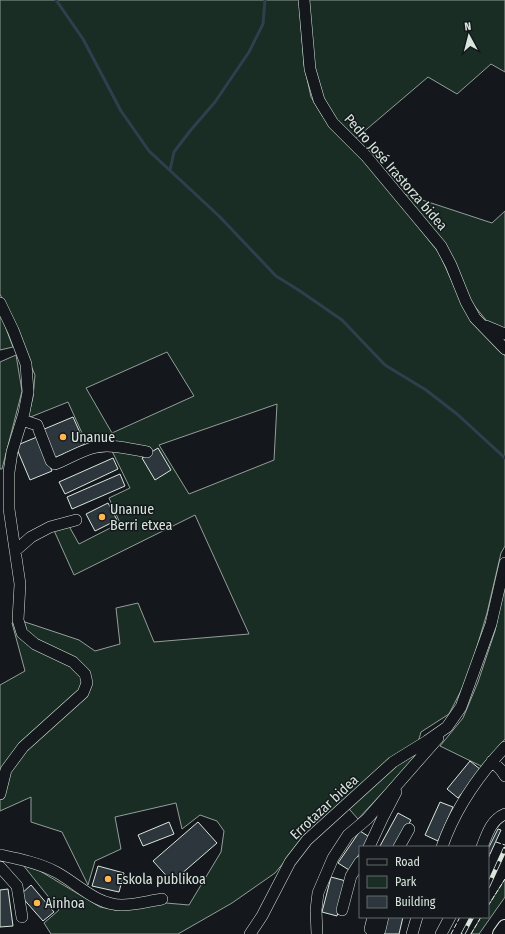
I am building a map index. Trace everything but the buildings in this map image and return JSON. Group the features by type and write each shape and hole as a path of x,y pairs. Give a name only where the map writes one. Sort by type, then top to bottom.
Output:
{"main road":[{"path":"500,934 505,927"}],"street":[{"name":"Pedro José Irastorza bidea","path":"304,0 310,69 318,100 333,123 366,156 441,246 451,265 466,302 475,318 505,349"},
{"path":"0,304 13,330 26,364 28,392 22,420 12,452 9,472 9,509 20,584 18,620 22,633 35,644 73,662 85,674 87,683 83,693 22,747 6,770 0,794"},
{"path":"482,325 505,334"},
{"path":"22,420 37,425 51,461 55,464 92,448 103,446 147,452"},
{"path":"15,551 31,537 50,526 76,520"},
{"name":"Errotazar bidea","path":"317,934 316,910 318,893 332,858 348,835 367,819 447,727 461,707 491,624 505,563"},
{"name":"Errotazar bidea","path":"250,934 262,916 290,862 307,840 393,762 447,727"},
{"path":"442,846 448,830 464,799 492,760 505,747"},
{"path":"492,760 505,776"},
{"name":"Errotazar bidea","path":"368,846 408,771"},
{"path":"482,846 491,825 505,814"},
{"path":"400,846 409,829"},
{"path":"0,855 40,865 57,872 93,897 107,903 122,905 162,899"},
{"path":"342,910 351,876 359,864"},
{"path":"0,867 17,886 22,917"},
{"path":"373,918 370,929 374,933 380,930 383,918"},
{"path":"412,934 417,918"},
{"path":"441,934 449,918"}],"green space":[{"path":"0,0 299,0 304,65 311,97 323,117 364,159 439,253 464,308 480,331 505,356 505,546 501,553 487,613 468,677 449,714 421,732 413,760 358,819 343,802 305,837 275,873 232,903 178,934 51,934 44,923 59,910 23,865 40,871 100,907 115,910 166,903 189,905 221,852 224,831 217,821 200,815 182,829 176,803 115,817 121,849 95,861 88,885 62,832 31,822 31,797 0,811 0,685 25,671 12,623 25,622 79,640 95,651 120,644 116,608 138,603 154,642 249,634 195,515 74,575 52,526 65,519 79,544 120,523 109,498 130,488 112,451 91,453 68,402 28,418 33,397 35,375 0,294","holes":["167,352 194,396 112,433 86,388","277,404 274,460 189,494 159,445"]},
{"path":"309,0 505,0 505,72 491,64 457,94 428,77 354,140 331,115 320,90 314,59"},
{"path":"404,194 492,223 505,211 505,343 472,303"},
{"path":"0,313 13,347 0,350"},
{"path":"16,355 22,391 2,469 0,469 0,362"},
{"path":"505,581 505,739 483,767 440,746 463,718 478,682 495,631"},
{"path":"505,879 505,897 479,934 471,934 480,918 489,918 489,904"}],"waterway":[{"path":"56,0 83,39 121,111 149,151 219,216 276,276 342,320 385,365 426,390 457,414 505,458"},
{"path":"170,170 174,152 215,102 249,52 263,24 265,0"}],"railway":[{"path":"489,884 505,849"},
{"path":"463,934 471,918"}],"fence":[{"path":"496,842 505,845"},
{"path":"489,904 505,879"},
{"path":"451,934 459,918"},
{"path":"471,934 480,918"}],"place":[{"name":"Unanue","path":"63,437"},
{"name":"Unanue Berri etxea","path":"102,517"},
{"name":"Eskola publikoa","path":"108,879"},
{"name":"Ainhoa","path":"37,903"}]}
